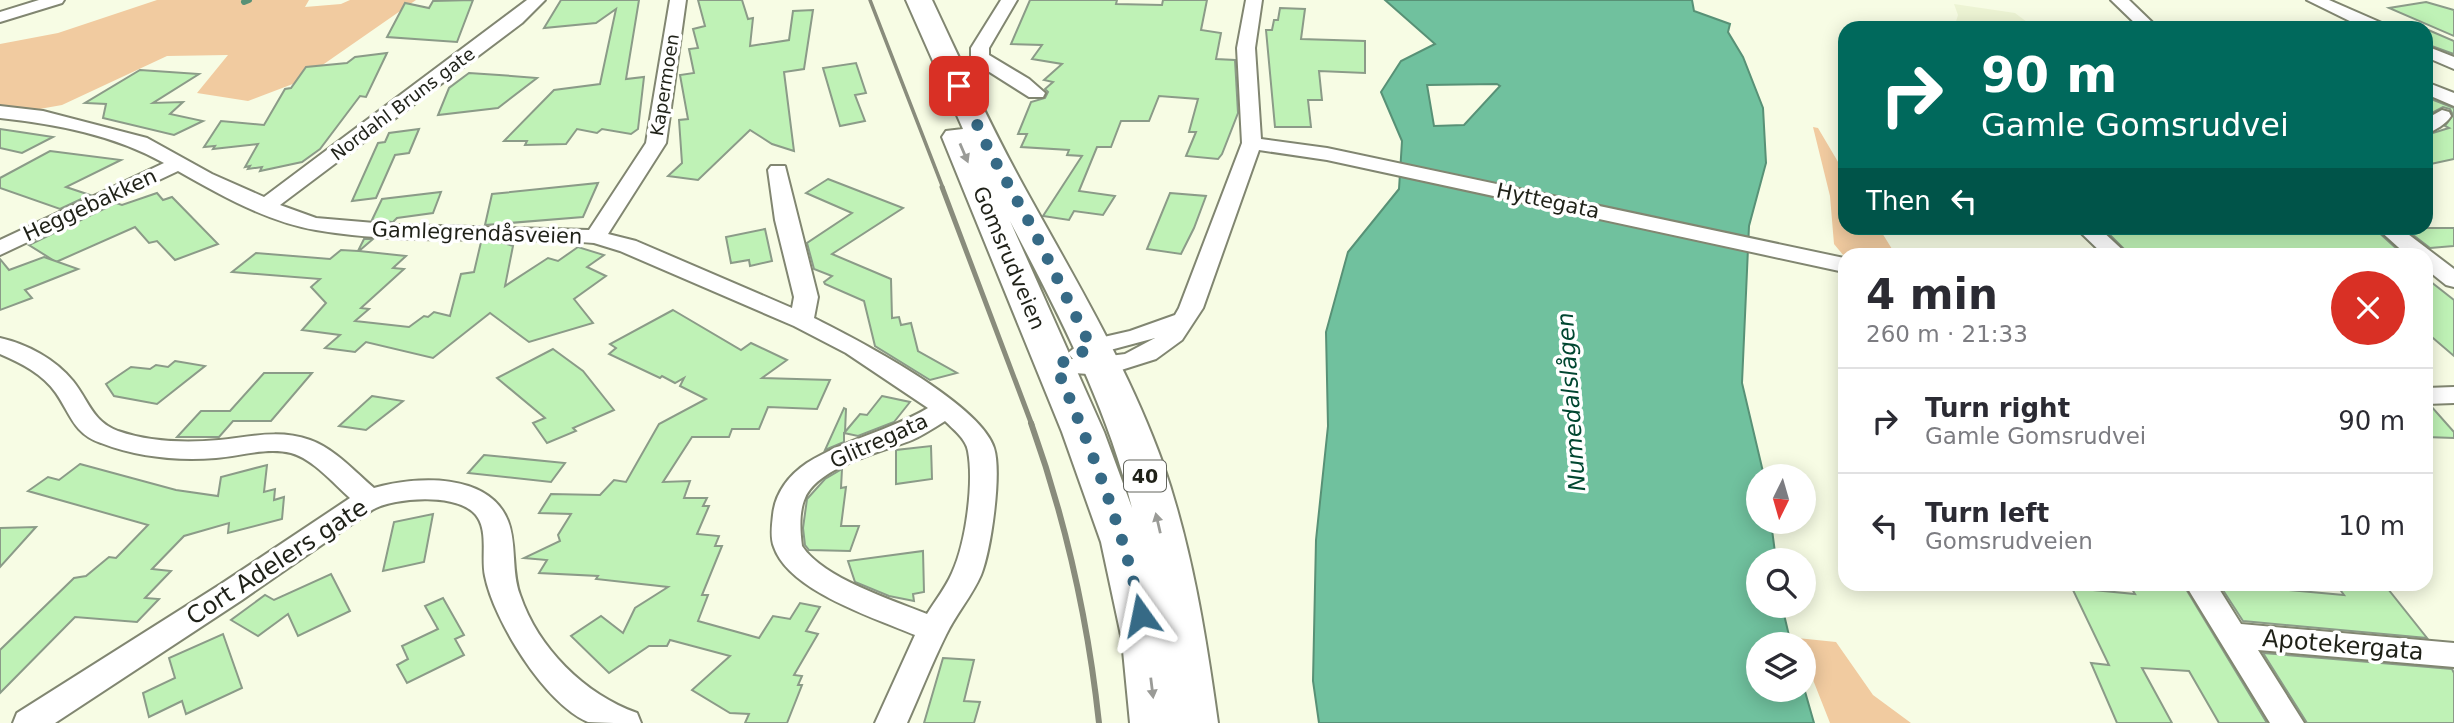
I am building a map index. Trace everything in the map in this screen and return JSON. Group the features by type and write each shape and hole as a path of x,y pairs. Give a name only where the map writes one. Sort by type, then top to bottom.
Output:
{"main road":[{"name":"Gomsrudveien","path":"899,0 1082,360 1130,433 1152,500 1172,590 1192,723"},
{"name":"Gomsrudveien","path":"919,0 989,150 1033,229 1082,360 1094,459 1123,542 1146,640 1156,723"}],"street":[{"path":"0,17 56,0"},
{"name":"Nordahl Bruns gate","path":"267,205 516,19 537,0"},
{"name":"Kapermoen","path":"595,237 656,143 678,0"},
{"path":"1009,0 980,48 980,57 1023,81 1036,93"},
{"path":"1082,360 1149,352 1177,333 1196,297 1252,143 1246,48 1254,0"},
{"path":"2119,0 2142,21"},
{"path":"2319,2 2352,0"},
{"path":"2319,2 2321,9 2332,21"},
{"path":"2319,2 2362,21"},
{"path":"2433,54 2454,64"},
{"path":"2433,90 2454,100"},
{"name":"Gamlegrendåsveien","path":"0,112 43,117 139,142 205,178 289,217 316,224 398,231 516,232 595,237 628,247 802,321 855,348 947,409 967,427 981,448 982,497 978,532 967,574 933,630"},
{"name":"Hyttegata","path":"1252,143 1327,154 1838,264"},
{"name":"Heggebakken","path":"0,248 180,163"},
{"path":"778,170 786,220 806,297 802,321"},
{"path":"2095,235 2109,248"},
{"path":"2396,235 2412,248"},
{"path":"2433,257 2454,256"},
{"path":"2433,264 2454,280"},
{"path":"0,345 43,364 66,389 82,419 96,431 142,445 185,451 270,443 299,446 318,456 370,499"},
{"path":"2433,396 2454,395"},
{"name":"Glitregata","path":"933,630 838,588 801,567 788,548 787,516 790,496 798,484 819,468 851,452 908,431 947,409"},
{"name":"Cort Adelers gate","path":"29,723 370,499 430,489 466,495 484,505 495,524 499,576 513,618 541,658 581,700 625,723"},
{"path":"2204,591 2288,723"},
{"path":"891,723 933,630"},
{"name":"Apotekergata","path":"2232,635 2454,655"}],"shaded area":[{"path":"157,0 309,0 305,7 341,4 350,0 416,0 298,82 248,101 197,93 228,55 167,56 62,105 0,116 0,44 58,33"},
{"path":"1954,4 2015,13 2026,21 1956,21 1958,15"},
{"path":"1813,127 1818,128 1838,162 1838,235 1883,235 1891,248 1838,249 1834,244 1830,196"},
{"path":"1816,640 1836,642 1873,695 1911,723 1830,723 1816,687"}],"water":[{"name":"Numedalslågen","path":"1385,0 1692,0 1694,11 1730,24 1728,32 1743,57 1763,108 1766,163 1749,226 1742,383 1761,464 1746,464 1746,534 1773,534 1774,548 1746,548 1746,618 1785,618 1788,632 1746,632 1746,702 1808,702 1814,723 1319,723 1313,681 1316,540 1328,426 1326,332 1348,252 1399,189 1402,141 1381,92 1401,61 1435,44","holes":["1427,85 1500,86 1464,125 1434,126"]}],"building":[{"path":"473,0 457,42 387,37 405,3 429,8 433,1"},
{"path":"561,0 639,0 626,79 644,77 638,129 631,134 602,129 597,133 577,129 566,144 525,145 527,141 504,141 554,90 600,84 616,9 596,23 544,28"},
{"path":"698,0 742,0 748,19 753,18 750,46 789,40 793,11 813,10 804,69 784,72 794,151 772,144 750,130 698,180 668,176 682,163 679,120 688,119 680,75 694,73 689,49 698,48 693,29 705,26"},
{"path":"1030,0 1117,0 1116,4 1162,5 1163,0 1207,0 1201,30 1221,33 1216,59 1235,60 1238,113 1218,159 1186,156 1196,132 1189,132 1198,99 1159,96 1149,121 1121,121 1111,147 1097,147 1079,191 1115,196 1103,215 1074,211 1069,220 1043,216 1082,156 1067,155 1069,150 1021,147 1027,134 1018,134 1031,102 1045,98 1048,92 1045,89 1053,82 1044,80 1062,64 1032,59 1042,45 1011,44"},
{"path":"2426,2 2454,10 2454,36 2433,27 2433,21 2419,21 2389,8"},
{"path":"1280,8 1305,9 1301,39 1365,41 1365,73 1319,71 1322,100 1308,100 1311,127 1275,127 1266,30 1272,30 1274,20 1278,20"},
{"path":"2433,32 2454,41 2454,54 2433,46"},
{"path":"387,53 366,97 360,96 320,149 302,162 260,171 262,167 245,167 258,144 213,149 215,146 204,147 221,121 264,125 285,89 291,88 306,67 347,63 355,57"},
{"path":"856,63 866,93 855,95 865,121 840,126 823,68"},
{"path":"140,70 199,74 153,103 183,102 170,114 203,121 174,135 103,118 106,104 85,103"},
{"path":"469,73 537,78 498,108 438,115 449,88"},
{"path":"2433,100 2454,108 2454,159 2433,164 2433,133 2449,128 2445,126 2453,115 2450,109 2443,107 2433,112"},
{"path":"0,129 53,137 22,153 0,148"},
{"path":"419,129 409,153 395,155 376,198 352,201 378,143 385,142 389,133"},
{"path":"50,151 121,160 66,187 90,195 60,209 0,188 0,178"},
{"path":"828,179 903,208 832,254 891,279 892,318 899,317 901,325 911,323 918,351 957,373 930,380 875,346 864,301 825,284 832,276 814,269 807,243 852,213 806,193"},
{"path":"598,183 583,217 485,225 492,194"},
{"path":"441,192 433,213 397,218 393,222 372,220 382,199"},
{"path":"157,193 163,200 172,197 218,244 175,260 157,241 149,243 135,227 56,262 29,245 116,203 122,205"},
{"path":"1170,193 1206,196 1181,254 1147,249"},
{"path":"2433,228 2454,228 2454,246 2430,248 2413,235 2433,235"},
{"path":"765,229 772,261 750,266 749,260 731,263 726,237"},
{"path":"2110,235 2382,235 2396,248 2123,248"},
{"path":"364,239 373,239 359,251 406,256 393,268 404,269 361,308 369,309 355,321 409,327 434,312 450,316 461,274 474,272 481,242 500,242 513,246 505,286 548,258 558,261 578,247 604,255 587,267 606,276 574,299 593,323 529,342 490,313 433,358 366,342 355,352 325,348 340,335 302,330 326,303 311,287 320,279 232,272 256,253 330,259 341,250 358,251"},
{"path":"44,257 78,269 25,290 32,298 0,310 0,259 9,270"},
{"path":"2433,284 2454,300 2454,356 2433,338"},
{"path":"673,310 741,350 751,343 787,360 762,378 830,380 817,409 768,407 759,429 732,429 729,437 692,437 663,482 690,481 684,498 707,498 703,506 709,506 697,534 719,536 715,546 722,546 702,595 708,595 698,621 759,638 773,616 790,619 800,603 820,607 806,631 818,634 794,675 802,676 798,685 802,685 787,723 745,723 749,714 730,713 692,690 730,656 670,640 667,646 649,646 609,673 571,636 601,616 623,633 635,608 668,587 596,579 598,576 539,573 547,560 524,558 560,541 558,535 571,514 539,513 551,494 600,495 614,480 626,482 659,424 706,399 680,386 684,378 675,383 609,354 616,348 610,344"},
{"path":"553,349 583,371 614,410 547,443 533,423 545,418 497,378"},
{"path":"175,361 205,366 157,404 114,396 106,384 131,367 168,367"},
{"path":"264,373 312,373 271,421 233,421 219,437 177,437 201,411 230,411"},
{"path":"372,396 403,401 366,430 339,426"},
{"path":"882,396 910,402 894,422 858,436 844,433 844,442 825,450 844,408 845,432 860,414 867,415"},
{"path":"2433,408 2454,432 2454,438 2433,437"},
{"path":"931,446 932,479 896,484 896,450"},
{"path":"484,455 565,463 551,482 468,473"},
{"path":"80,464 176,490 218,496 221,477 267,465 264,492 275,489 274,500 284,497 282,519 228,533 229,523 184,536 152,569 171,571 145,598 159,599 137,622 75,617 0,693 0,650 74,578 86,576 109,557 116,558 148,525 28,491 48,477 59,480"},
{"path":"842,469 841,488 846,487 841,526 859,526 850,551 809,550 805,545 803,528 807,499 825,479"},
{"path":"433,514 424,562 383,571 394,522"},
{"path":"36,527 0,567 0,528"},
{"path":"923,551 924,592 913,594 914,601 889,596 855,582 848,561"},
{"path":"331,574 350,611 298,636 288,614 258,636 231,620 265,595 274,600"},
{"path":"2073,591 2135,594 2133,591 2187,591 2267,723 2219,723 2189,671 2142,668 2172,723 2117,723 2091,663 2109,665"},
{"path":"2224,591 2300,591 2344,595 2341,591 2390,591 2427,638 2243,621"},
{"path":"443,598 464,635 455,639 464,655 407,683 397,665 408,659 402,646 438,629 425,606"},
{"path":"223,634 242,688 186,714 182,701 149,717 143,693 175,678 169,658"},
{"path":"2263,653 2452,669 2454,723 2307,723"},
{"path":"943,658 974,660 964,701 980,702 974,723 924,723"}],"waterway":[{"path":"244,2 249,0"}],"railway":[{"path":"870,0 943,188"},
{"path":"942,187 1032,425"},
{"path":"1031,423 1055,497 1074,571 1089,646 1099,723"}],"route":[{"path":"959,86 989,150 1033,229 1091,347 1056,366 1108,496 1123,542 1141,615"}]}
